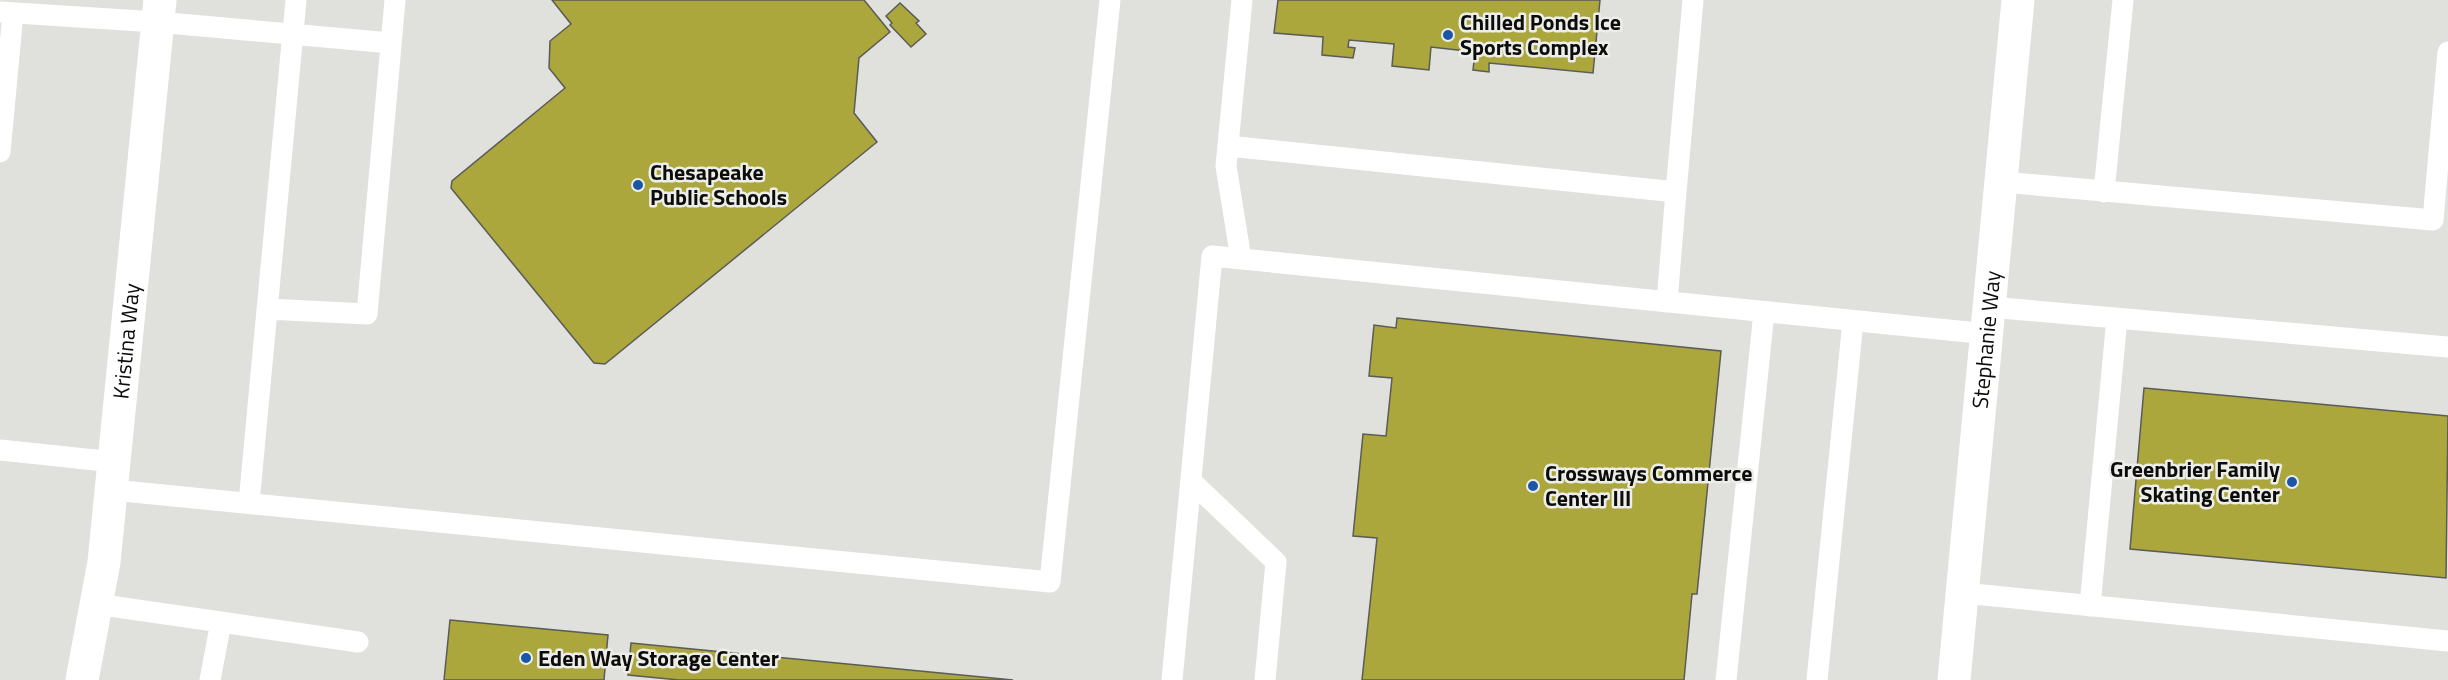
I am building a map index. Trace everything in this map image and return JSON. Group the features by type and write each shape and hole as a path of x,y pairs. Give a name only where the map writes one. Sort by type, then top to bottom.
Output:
{"street":[{"name":"Stephanie Way","path":"1954,680 2018,0"},
{"name":"Kristina Way","path":"82,680 104,562 158,11"}],"lane":[{"path":"249,503 296,0"},
{"path":"267,309 367,314 395,0"},
{"path":"0,450 113,476 249,503 1050,582 1110,0"},
{"path":"1241,259 1226,166 1242,0"},
{"path":"1667,302 1693,0"},
{"path":"2104,192 2123,0"},
{"path":"0,152 7,12 158,11 293,34 391,43"},
{"path":"2002,182 2433,220 2448,52"},
{"path":"1228,146 1676,192"},
{"path":"1172,680 1212,256 1853,321 2116,318 2448,347"},
{"path":"1726,680 1764,312"},
{"path":"2090,606 2116,318"},
{"path":"1817,680 1853,321"},
{"path":"1191,481 1275,562 1265,680"},
{"path":"1963,593 2448,641"},
{"path":"96,604 358,642"},
{"path":"210,680 221,622"}],"building":[{"name":"Chesapeake Public Schools","path":"552,0 864,0 890,32 859,58 854,113 877,142 605,364 594,363 451,188 452,181 565,88 549,68 550,41 571,24"},
{"name":"Chilled Ponds Ice Sports Complex","path":"1278,0 1600,0 1593,73 1489,63 1489,72 1473,70 1475,52 1431,47 1429,70 1392,66 1394,44 1349,40 1348,47 1355,48 1353,58 1322,55 1323,37 1274,33"},
{"path":"900,3 919,21 916,23 926,34 911,47 890,25 892,23 886,16"},
{"name":"Crossways Commerce Center III","path":"1397,318 1721,351 1697,594 1692,594 1684,680 1362,680 1377,538 1353,536 1363,434 1386,436 1392,378 1369,376 1374,325 1396,328"},
{"name":"Greenbrier Family Skating Center","path":"2144,388 2448,416 2446,578 2130,549"},
{"name":"Eden Way Storage Center","path":"450,620 608,635 604,680 444,680"},
{"path":"631,643 1013,680 679,680 628,675"}],"place":[{"name":"Chilled Ponds Ice Sports Complex","path":"1448,35"},
{"name":"Chesapeake Public Schools","path":"638,185"},
{"name":"Greenbrier Family Skating Center","path":"2292,482"},
{"name":"Crossways Commerce Center III","path":"1533,486"},
{"name":"Eden Way Storage Center","path":"526,658"}]}
